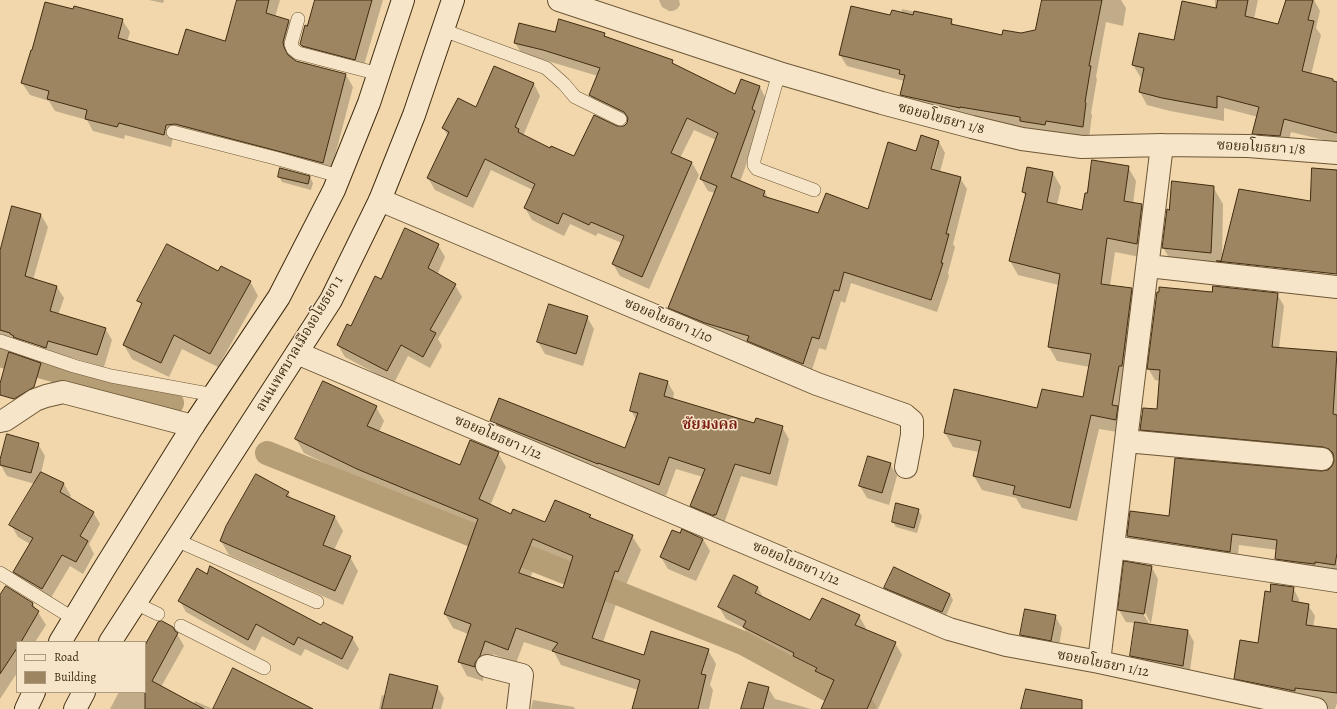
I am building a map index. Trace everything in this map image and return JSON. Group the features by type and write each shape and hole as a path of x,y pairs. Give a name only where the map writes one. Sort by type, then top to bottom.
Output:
{"street":[{"path":"61,641 193,426 279,297 339,176 369,103 404,0"},
{"name":"ถนนเทศบาลเมืองอโยธยา 1","path":"111,641 331,300 380,200 414,115 453,0"},
{"name":"ซอยอโยธยา 1/8","path":"559,0 779,73 972,128 1022,139 1082,147 1162,145 1248,146 1337,152"},
{"path":"1099,662 1162,145"},
{"name":"ซอยอโยธยา 1/10","path":"380,200 810,381 905,415 912,421 912,435 906,468"},
{"path":"1148,266 1337,287"},
{"name":"ซอยอโยธยา 1/12","path":"297,353 949,629 1006,646 1099,662 1316,709"},
{"path":"0,421 4,420 35,400 63,392 193,426"},
{"path":"1126,441 1322,459"},
{"path":"1113,547 1337,581"},
{"path":"487,666 522,675 518,709"},
{"path":"26,709 34,693"},
{"path":"75,709 83,693"}],"lane":[{"path":"298,19 291,44 293,49 298,53 379,74"},
{"path":"443,30 546,68 564,84 575,97 620,119"},
{"path":"779,73 754,160 754,165 757,169 814,190"},
{"path":"173,132 339,176"},
{"path":"0,341 74,366 111,376 214,395"},
{"path":"176,540 317,602"},
{"path":"0,573 74,619"},
{"path":"135,603 158,614"},
{"path":"181,626 264,668"}],"building":[{"path":"237,0 269,0 266,13 289,20 283,42 288,55 296,61 346,74 323,163 175,124 166,125 164,135 119,123 117,127 85,119 87,110 47,99 49,91 21,83 45,2 73,9 74,6 123,19 118,38 178,55 186,29 225,41"},
{"path":"315,0 372,0 355,60 302,46 300,44 305,25 307,26"},
{"path":"1042,0 1102,0 1089,66 1091,66 1085,102 1083,127 1046,121 1045,125 1020,121 1020,117 960,108 900,95 905,75 899,74 900,70 839,55 851,6 890,15 892,10 913,15 914,11 952,19 951,24 1002,35 1003,30 1021,33 1035,30"},
{"path":"1218,0 1248,0 1245,16 1278,24 1286,0 1313,0 1308,20 1314,21 1302,71 1333,79 1333,81 1337,82 1337,133 1284,119 1280,136 1252,134 1259,107 1217,96 1217,108 1162,98 1139,92 1144,68 1132,65 1139,33 1174,40 1182,1 1216,8"},
{"path":"559,19 605,33 604,36 673,60 672,63 735,94 741,79 760,86 752,109 755,111 731,177 765,191 763,196 818,213 826,193 868,209 888,142 916,151 921,135 939,141 931,169 961,177 946,234 949,234 941,263 943,263 931,300 844,272 839,291 834,290 819,339 812,337 803,364 747,341 749,336 705,323 668,308 717,186 700,179 718,133 687,118 671,153 692,162 642,277 612,264 624,236 591,222 589,225 563,213 558,224 524,208 535,184 485,159 467,197 427,178 449,132 442,128 458,98 476,107 494,66 534,83 515,127 519,129 518,132 550,148 551,146 574,156 594,115 617,126 624,126 627,123 628,118 624,112 589,95 600,68 543,50 514,43 519,23 555,32"},
{"path":"1092,160 1129,166 1124,201 1142,204 1137,244 1107,238 1101,284 1132,288 1122,366 1119,366 1112,405 1118,406 1116,420 1091,415 1070,508 1013,494 1015,486 973,476 981,441 944,433 954,389 1037,408 1042,389 1083,397 1091,354 1048,347 1060,274 1009,261 1026,193 1022,192 1027,167 1053,172 1047,202 1082,210 1085,193 1087,193"},
{"path":"280,168 310,176 308,184 278,177"},
{"path":"1312,168 1337,170 1337,274 1216,261 1221,261 1239,189 1310,201"},
{"path":"1172,181 1214,186 1211,253 1162,248 1167,209 1169,210"},
{"path":"12,206 41,214 25,276 57,286 50,311 106,328 97,355 48,341 46,348 13,337 14,336 10,333 0,330 0,251"},
{"path":"405,228 439,244 428,268 456,284 430,330 436,333 423,357 401,345 387,371 337,345 347,324 351,326 375,276 381,279"},
{"path":"167,244 218,271 221,266 251,281 210,354 174,335 161,363 123,345 142,303 137,301"},
{"path":"1213,286 1278,293 1272,347 1337,352 1333,414 1337,415 1337,553 1335,565 1275,559 1277,540 1232,534 1230,552 1127,536 1130,511 1169,516 1175,458 1321,471 1328,470 1334,461 1333,453 1329,449 1323,447 1140,430 1143,408 1157,409 1160,370 1147,369 1157,292 1159,292 1159,287 1212,292"},
{"path":"549,304 588,316 576,354 537,342"},
{"path":"9,352 41,363 34,387 14,399 0,395 0,384"},
{"path":"640,373 668,381 664,396 754,423 756,418 783,426 770,474 735,464 716,515 714,514 714,516 690,506 705,469 669,457 659,485 598,464 490,421 499,398 625,448 638,413 630,411"},
{"path":"323,381 377,406 367,426 460,465 470,440 499,452 479,499 511,514 513,509 545,522 555,500 591,515 589,517 633,535 618,572 615,571 592,638 644,655 651,631 709,649 701,674 706,675 698,709 632,709 640,680 552,651 558,643 516,628 508,650 485,641 480,656 475,663 475,667 458,662 471,624 444,614 478,519 357,469 295,439","holes":["533,539 573,556 563,588 519,573"]},
{"path":"7,434 39,443 31,473 0,465"},
{"path":"868,456 891,463 882,493 859,486"},
{"path":"41,472 64,483 60,492 94,512 80,536 88,541 76,562 62,555 42,589 13,572 33,538 9,525"},
{"path":"256,474 289,492 286,496 335,516 323,545 351,556 335,591 220,541 226,526"},
{"path":"896,503 919,509 914,528 892,522"},
{"path":"682,529 703,539 689,570 660,557 672,530 680,533"},
{"path":"1124,561 1152,566 1144,614 1118,610"},
{"path":"210,566 321,625 323,622 353,637 342,659 298,637 294,645 256,624 248,640 178,601 197,568 207,574"},
{"path":"894,567 950,594 942,612 884,588"},
{"path":"734,575 758,587 755,593 810,620 822,598 860,615 855,625 896,642 867,709 821,709 834,680 815,671 817,668 793,656 794,653 743,627 746,621 718,607"},
{"path":"1271,584 1294,587 1292,601 1309,604 1306,625 1337,629 1337,693 1295,688 1295,691 1234,679 1240,640 1258,643 1265,591 1270,592"},
{"path":"6,586 33,603 32,606 39,611 22,641 16,641 16,650 0,674 0,595"},
{"path":"1025,609 1056,615 1051,641 1020,635"},
{"path":"162,621 173,627 178,633 152,681 204,709 145,709 146,643 158,622"},
{"path":"1135,622 1188,630 1183,666 1130,656"},
{"path":"233,668 313,709 213,709"},
{"path":"390,674 438,686 432,709 382,709"},
{"path":"749,682 769,687 763,709 741,709"},
{"path":"1026,689 1082,700 1082,709 1021,709"}],"waterway":[{"path":"0,355 172,403"},
{"path":"267,453 743,643 864,709"}],"district":[{"name":"ชัยมงคล","path":"710,425"}]}
